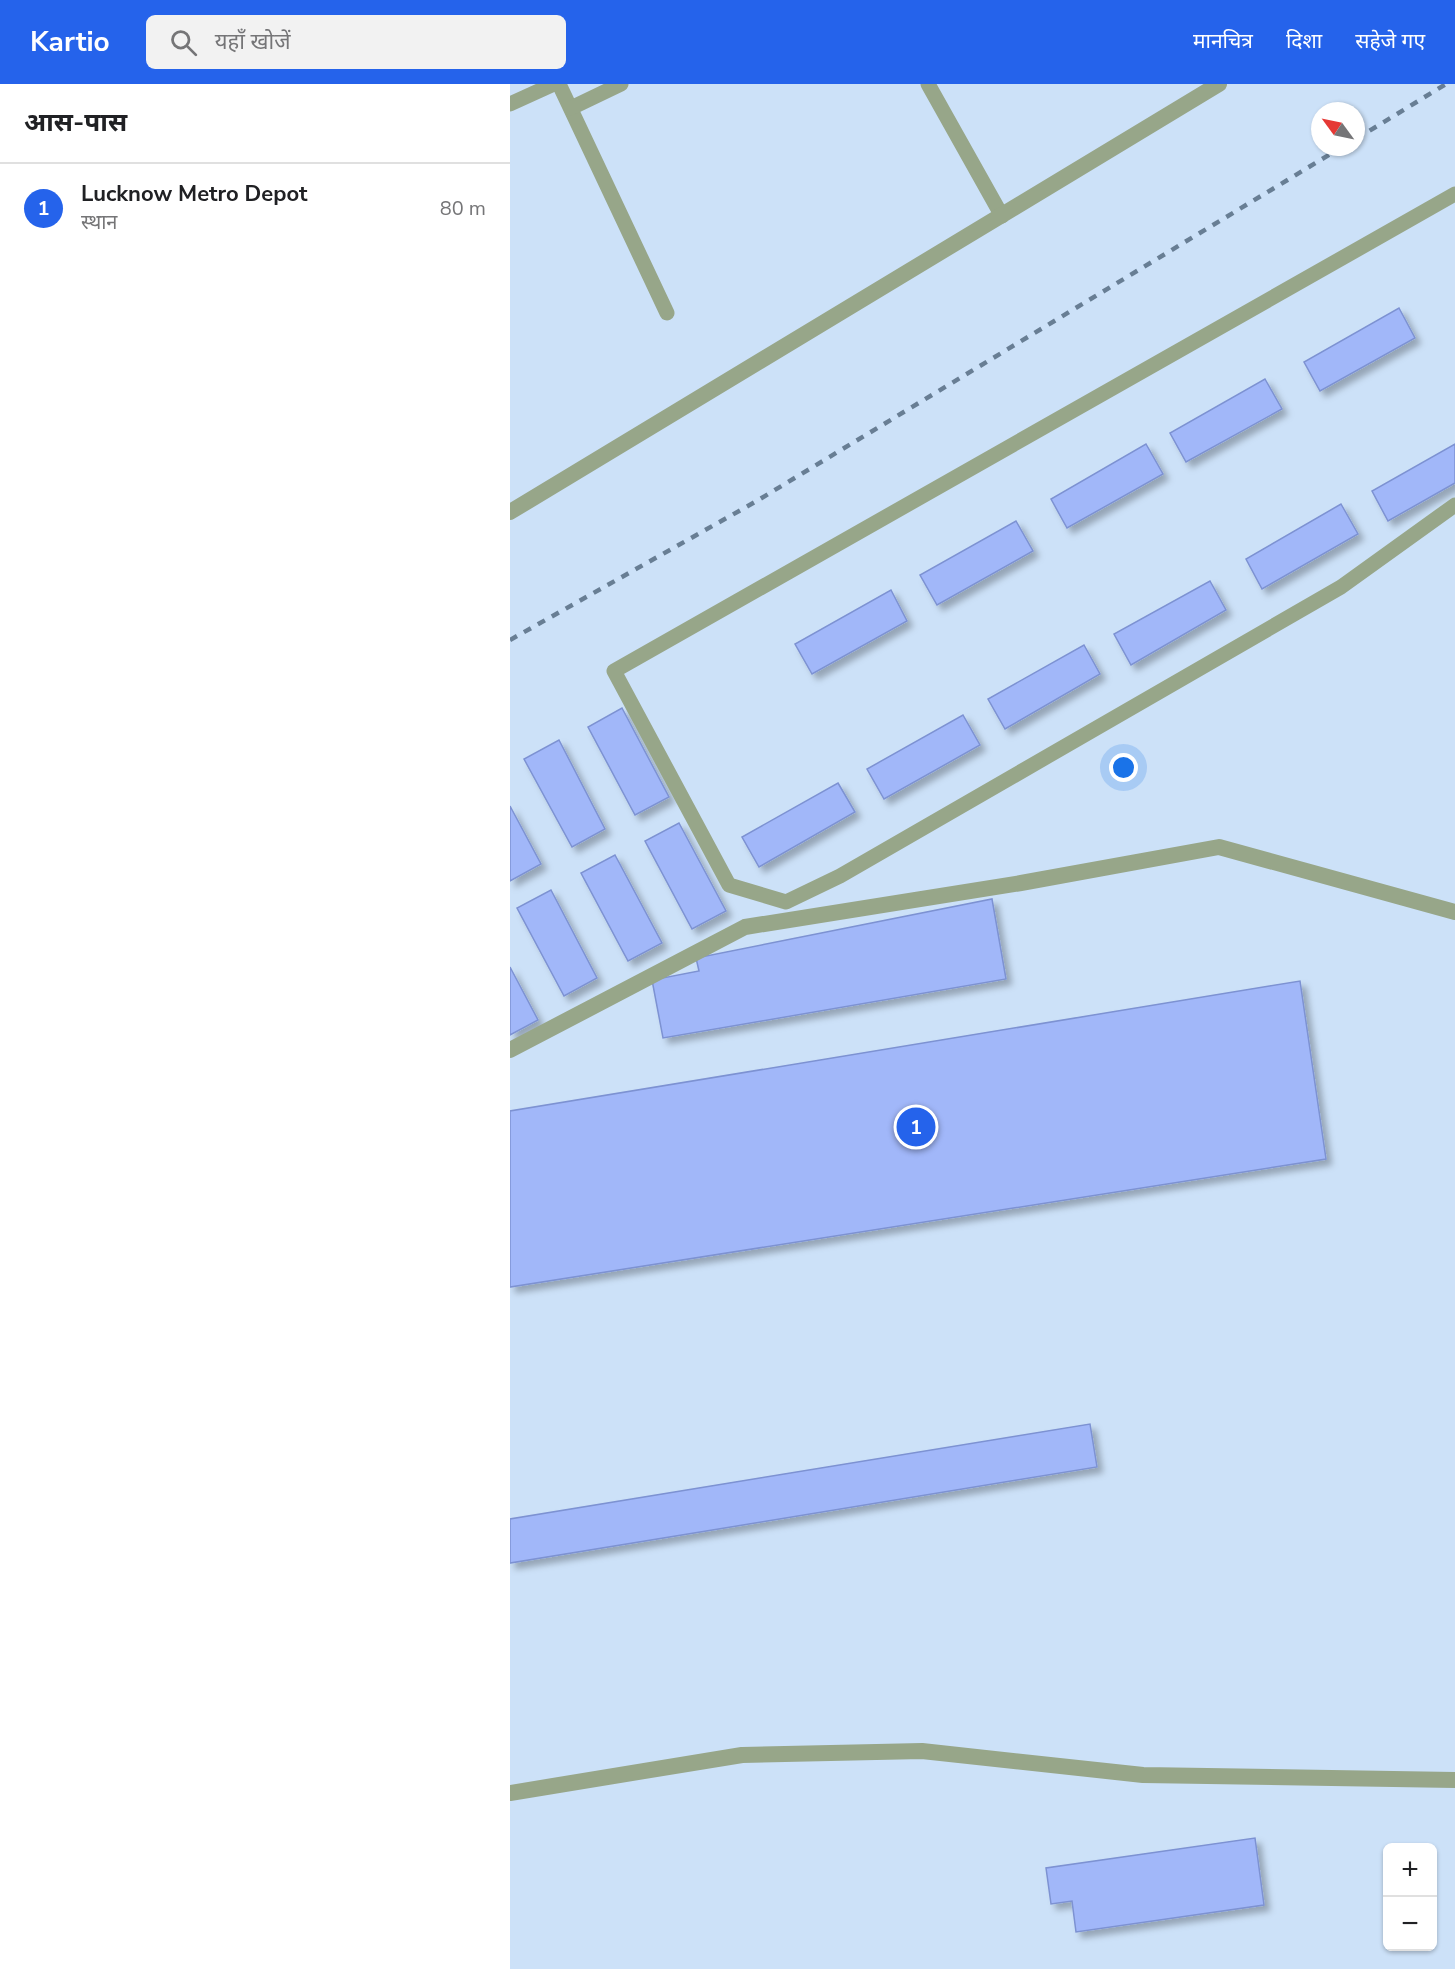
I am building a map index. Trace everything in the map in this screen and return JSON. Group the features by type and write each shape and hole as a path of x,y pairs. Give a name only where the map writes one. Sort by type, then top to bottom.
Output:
{"street":[{"path":"510,512 1219,84"},
{"path":"510,1050 745,927 1021,883 1219,846 1455,912"},
{"path":"510,1793 741,1755 910,1751 1143,1775 1455,1780"}],"lane":[{"path":"510,104 554,84"},
{"path":"559,84 667,313"},
{"path":"571,108 621,84"},
{"path":"928,84 1002,216"},
{"path":"1455,194 614,671 729,885 786,902 840,876 1341,587 1455,505"}],"building":[{"path":"1399,308 1415,338 1320,391 1304,362"},
{"path":"1265,379 1282,409 1186,462 1170,433"},
{"path":"1146,444 1163,474 1067,528 1051,499"},
{"path":"1455,444 1455,483 1388,521 1372,491"},
{"path":"1341,504 1358,534 1262,589 1246,559"},
{"path":"1016,521 1033,551 937,605 920,575"},
{"path":"1210,581 1226,610 1131,665 1114,634"},
{"path":"891,590 907,621 812,674 795,644"},
{"path":"1084,645 1100,674 1005,729 988,699"},
{"path":"622,708 669,797 635,815 588,727"},
{"path":"963,715 980,745 884,799 867,769"},
{"path":"559,740 605,829 572,847 524,759"},
{"path":"838,783 855,812 759,867 742,837"},
{"path":"510,806 541,864 510,881"},
{"path":"679,823 726,911 692,929 645,841"},
{"path":"615,855 662,943 628,961 581,873"},
{"path":"551,890 597,978 564,996 517,908"},
{"path":"992,899 1006,979 663,1038 652,980 699,971 696,958"},
{"path":"510,967 538,1020 510,1035"},
{"path":"1300,981 1326,1159 510,1287 510,1111"},
{"path":"1090,1424 1097,1467 510,1563 510,1519"},
{"path":"1255,1838 1264,1905 1076,1932 1072,1901 1051,1904 1046,1868"}],"railway":[{"path":"1365,134 1446,84"},
{"path":"510,640 755,502 1327,156"}],"place":[{"name":"Lucknow Metro Depot","path":"916,1127"}]}
